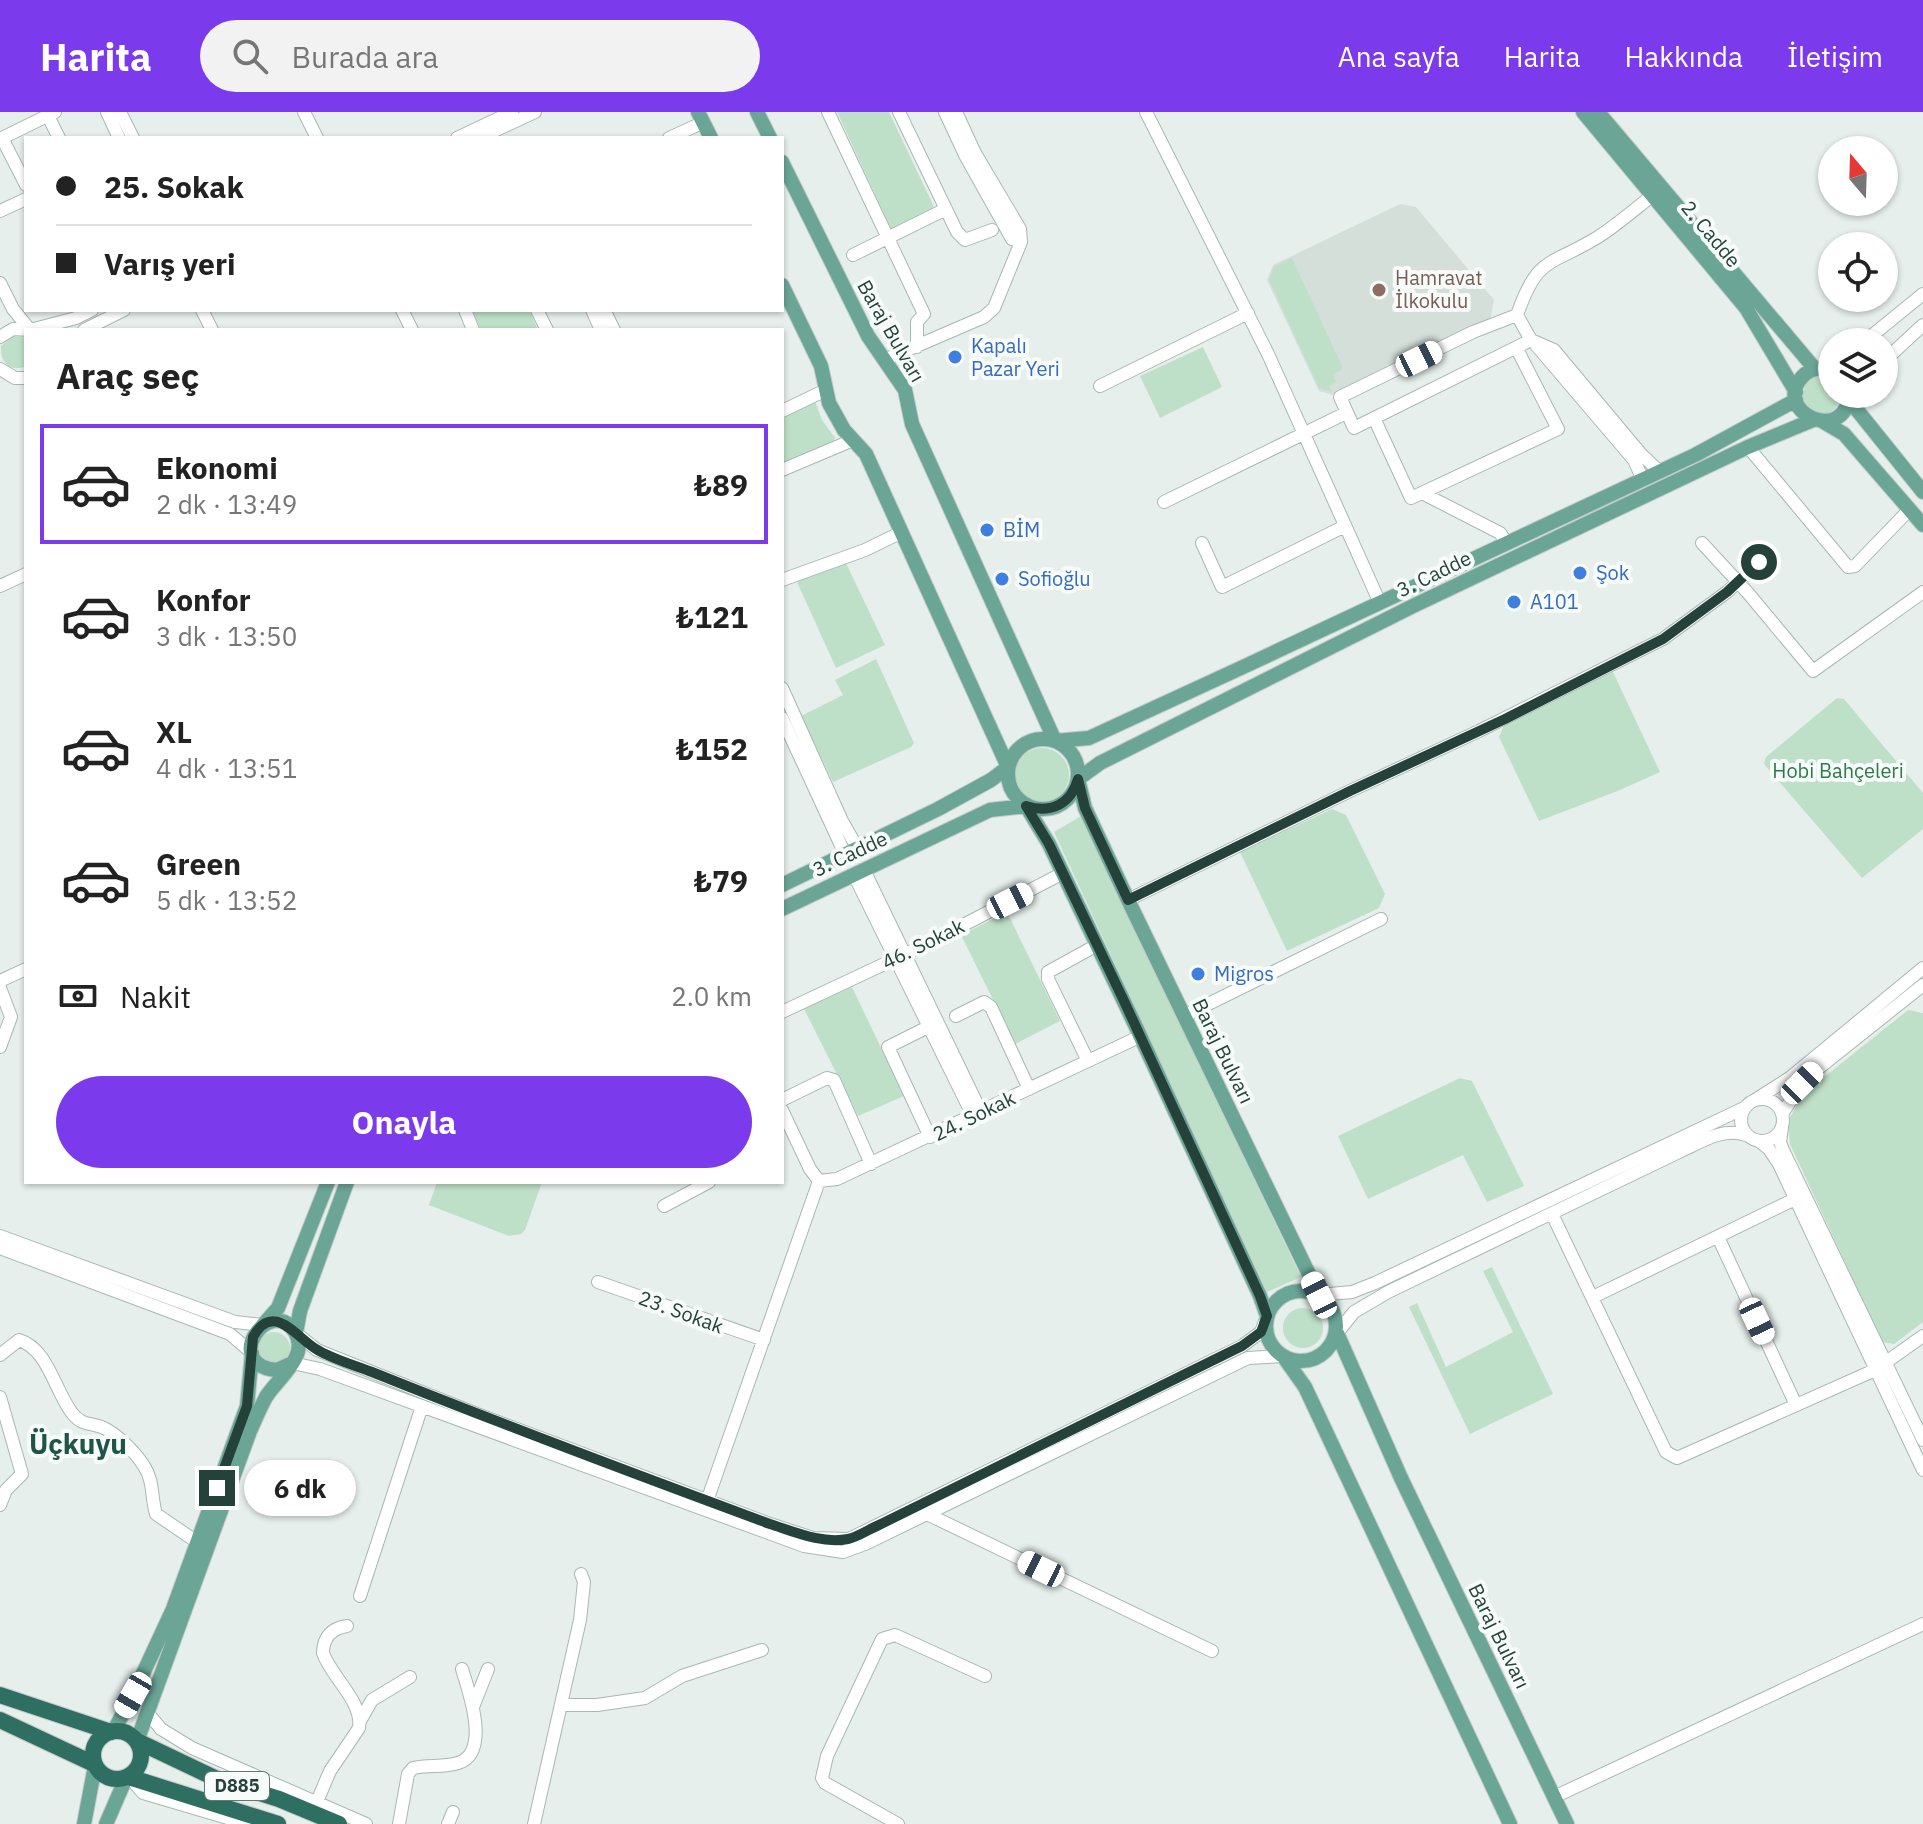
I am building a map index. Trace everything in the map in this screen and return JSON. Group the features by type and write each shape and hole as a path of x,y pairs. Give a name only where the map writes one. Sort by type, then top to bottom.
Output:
{"highway":[{"path":"0,1695 112,1732 125,1733 137,1741 142,1757 140,1765 128,1777 105,1777 95,1765 0,1720"},
{"path":"95,1765 94,1748 98,1741 112,1732"},
{"name":"D885","path":"137,1741 221,1781 279,1799 339,1824"},
{"name":"D885","path":"128,1777 278,1824"}],"main road":[{"path":"757,112 769,136"},
{"name":"2. Cadde","path":"1583,112 1746,308 1800,408 1818,420"},
{"name":"2. Cadde","path":"1598,112 1815,369"},
{"path":"701,117 710,136"},
{"name":"Baraj Bulvarı","path":"784,166 868,336 905,390 912,424 1055,741"},
{"path":"784,289 821,366 826,390 837,417 866,454 902,532 1008,767 1011,789 1026,806 1063,873 1141,1036 1260,1296 1267,1316 1268,1339 1305,1387 1510,1824"},
{"path":"1796,396 1802,377 1815,369"},
{"name":"3. Cadde","path":"1055,741 1089,738 1380,603 1660,472 1796,396"},
{"name":"3. Cadde","path":"1078,779 1100,763 1413,606 1748,447 1839,415 1843,408"},
{"path":"1858,408 1923,492"},
{"path":"1818,420 1844,434 1923,525"},
{"path":"1008,767 1012,756 1021,747 1043,739 1066,747 1073,756 1078,767 1078,779 1068,799 1048,809 1026,806"},
{"name":"3. Cadde","path":"784,884 991,780 1008,767"},
{"name":"Baraj Bulvarı","path":"1078,779 1085,808 1319,1295"},
{"name":"3. Cadde","path":"784,908 990,810 1026,806"},
{"path":"112,1732 173,1609 247,1406 253,1337 278,1308 327,1184"},
{"path":"137,1741 250,1431 266,1396 292,1363 299,1348 296,1333 300,1311 346,1184"},
{"path":"1267,1316 1272,1306 1288,1293 1299,1290 1319,1295 1334,1311 1337,1333 1325,1352 1305,1361 1283,1356"},
{"path":"263,1325 277,1322 291,1327 296,1333"},
{"name":"Baraj Bulvarı","path":"1337,1333 1401,1478 1567,1824"},
{"path":"252,1353 269,1369 285,1368 292,1363"},
{"path":"84,1824 95,1765"},
{"path":"106,1824 128,1777"}],"street":[{"path":"107,112 118,136"},
{"path":"120,112 132,136"},
{"path":"304,112 316,136"},
{"path":"483,136 535,112"},
{"path":"828,112 924,314 917,322 917,347"},
{"path":"899,112 957,232 965,240 992,230"},
{"path":"945,112 1012,239 1021,242"},
{"path":"884,360 984,317 994,308 1021,242 1020,229 975,153 956,112"},
{"path":"1146,112 1248,313 1380,603"},
{"path":"461,136 507,113"},
{"path":"24,181 1,139 52,114 58,136"},
{"path":"672,136 701,117"},
{"path":"1643,480 1634,460 1531,340 1517,315 1526,288 1541,268 1603,234 1653,195"},
{"path":"0,211 24,200"},
{"path":"853,255 946,209"},
{"path":"0,283 13,309 28,328"},
{"path":"1881,328 1923,294"},
{"path":"38,328 88,312"},
{"path":"88,328 120,312"},
{"path":"1100,386 1248,313"},
{"path":"1517,315 1473,332 1340,397 1354,428 1531,340 1554,350 1641,454 1660,472"},
{"path":"1898,348 1923,325"},
{"path":"0,337 13,329 24,330"},
{"path":"1374,418 1411,498 1558,429 1519,353"},
{"path":"784,410 826,390"},
{"path":"1164,502 1346,413"},
{"path":"784,469 853,440"},
{"path":"1748,447 1848,567 1855,566 1909,510"},
{"path":"1422,493 1500,533 1507,543"},
{"path":"1202,543 1222,587 1345,526"},
{"path":"784,579 865,550 902,532"},
{"path":"1702,543 1813,671 1923,592"},
{"path":"1128,900 1611,667 1663,639 1738,582 1759,562"},
{"path":"0,586 24,575"},
{"path":"784,692 842,821 852,851"},
{"path":"784,722 852,851"},
{"path":"859,872 977,1114"},
{"name":"46. Sokak","path":"784,1011 938,938 1063,873"},
{"path":"1184,1016 1381,919"},
{"path":"1088,1061 1048,979 1048,972 1097,945"},
{"path":"1319,1295 1352,1292 1375,1283 1744,1108 1791,1077 1923,968"},
{"path":"0,981 24,970"},
{"path":"1759,1141 1773,1138 1802,1083 1923,985"},
{"path":"0,988 11,1017 0,1047"},
{"path":"956,1016 984,1002 991,1007 1029,1089"},
{"path":"922,1030 888,1047 930,1137"},
{"name":"24. Sokak","path":"819,1181 837,1179 871,1164 1141,1036"},
{"path":"784,1099 827,1078 834,1080 871,1164"},
{"path":"1755,1100 1775,1103 1782,1121 1780,1142 1783,1150 1923,1440"},
{"path":"1744,1108 1740,1122 1746,1135"},
{"path":"707,1501 819,1181 784,1114"},
{"path":"1337,1333 1354,1312 1367,1303 1721,1134 1746,1135 1769,1149 1779,1164 1923,1470"},
{"path":"784,1146 796,1140"},
{"path":"664,1206 705,1184"},
{"path":"1593,1297 1795,1199"},
{"path":"1552,1214 1671,1457 1677,1458 1875,1370 1923,1336"},
{"path":"0,1236 235,1322 263,1325"},
{"path":"1718,1237 1796,1405"},
{"path":"0,1248 230,1334 252,1353"},
{"name":"23. Sokak","path":"598,1282 764,1340"},
{"path":"296,1333 317,1350 707,1501 813,1538 849,1539 1242,1346 1261,1332 1267,1316"},
{"path":"0,1355 19,1340 30,1343 41,1354 56,1389 74,1416 85,1425 104,1428 126,1445 144,1465 156,1514 197,1542"},
{"path":"292,1363 320,1369 804,1546 843,1552 1248,1358 1283,1356"},
{"path":"0,1397 22,1474 6,1490 0,1505"},
{"path":"360,1596 422,1406"},
{"path":"927,1514 1212,1651"},
{"path":"534,1824 580,1620 584,1582 581,1574"},
{"path":"1554,1797 1923,1624"},
{"path":"347,1626 328,1634 323,1643 323,1653 356,1708 360,1721"},
{"path":"898,1824 825,1783 822,1778 827,1756 882,1639 895,1635 985,1676"},
{"path":"561,1705 597,1705 645,1698 682,1676 762,1650"},
{"path":"399,1824 408,1774 413,1768 461,1762 473,1748 473,1707 462,1669"},
{"path":"473,1707 488,1669"},
{"path":"316,1804 330,1771 359,1728 372,1700 383,1690 410,1677"},
{"path":"364,1685 372,1700"},
{"path":"147,1712 161,1729 192,1748 366,1824"},
{"path":"128,1777 143,1793 248,1824"}],"shaded area":[{"name":"Hamravat İlkokulu","path":"1400,204 1416,207 1494,300 1490,321 1333,395 1319,391 1267,280 1273,265"}],"green space":[{"path":"837,112 889,112 934,207 891,229"},
{"path":"1292,258 1342,366 1333,374 1336,382 1329,386 1332,392 1319,388 1269,280 1274,267"},
{"path":"473,312 530,312 537,328 480,328"},
{"path":"14,336 24,338 24,367 7,365 1,346"},
{"path":"1203,347 1222,387 1160,418 1140,376"},
{"path":"1818,374 1818,408 1835,408 1825,414 1807,406 1802,399 1806,381"},
{"path":"815,401 822,420 835,438 833,442 784,464 784,416"},
{"path":"845,561 885,645 836,668 797,582"},
{"path":"876,659 914,743 833,782 801,716 843,695 835,680"},
{"path":"1613,672 1660,772 1539,821 1499,737 1505,723"},
{"name":"Hobi Bahçeleri","path":"1837,698 1844,699 1923,793 1923,829 1862,878 1764,764 1766,757"},
{"path":"1042,748 1061,756 1069,775 1061,794 1042,802 1023,794 1015,775 1023,756"},
{"path":"1332,809 1346,815 1385,894 1379,908 1287,951 1240,852"},
{"path":"1081,816 1301,1277 1267,1292 1054,832"},
{"path":"1007,912 1060,1021 1015,1044 961,935"},
{"path":"852,987 904,1096 858,1116 804,1009"},
{"path":"1908,1010 1923,1013 1923,1322 1894,1344 1882,1342 1790,1144 1788,1121 1803,1094"},
{"path":"1460,1078 1472,1081 1524,1186 1487,1202 1463,1155 1368,1199 1338,1136"},
{"path":"436,1184 541,1184 521,1234 509,1236 429,1205"},
{"path":"1492,1267 1553,1394 1470,1434 1409,1307 1417,1303 1446,1367 1513,1332 1483,1271"},
{"path":"1303,1308 1317,1314 1323,1328 1317,1342 1303,1348 1289,1342 1283,1328 1289,1314"},
{"path":"274,1332 285,1337 290,1348 285,1359 274,1364 263,1359 258,1348 263,1337"}],"place":[{"name":"Hamravat İlkokulu","path":"1379,290"},
{"name":"Kapalı Pazar Yeri","path":"955,357"},
{"name":"BİM","path":"987,530"},
{"name":"Şok","path":"1580,573"},
{"name":"Sofioğlu","path":"1002,579"},
{"name":"A101","path":"1514,602"},
{"name":"Migros","path":"1198,974"}],"district":[{"name":"Üçkuyu","path":"78,1444"}],"route":[{"path":"217,1488 247,1406 253,1337 257,1330 270,1322 291,1327 317,1350 477,1414 770,1524 813,1538 829,1539 849,1539 879,1525 1242,1346 1261,1332 1267,1316 1260,1296 1141,1036 1049,844 1026,806 1048,809 1059,806 1075,790 1078,779 1085,808 1128,900 1611,667 1663,639 1727,592 1759,562"}]}
